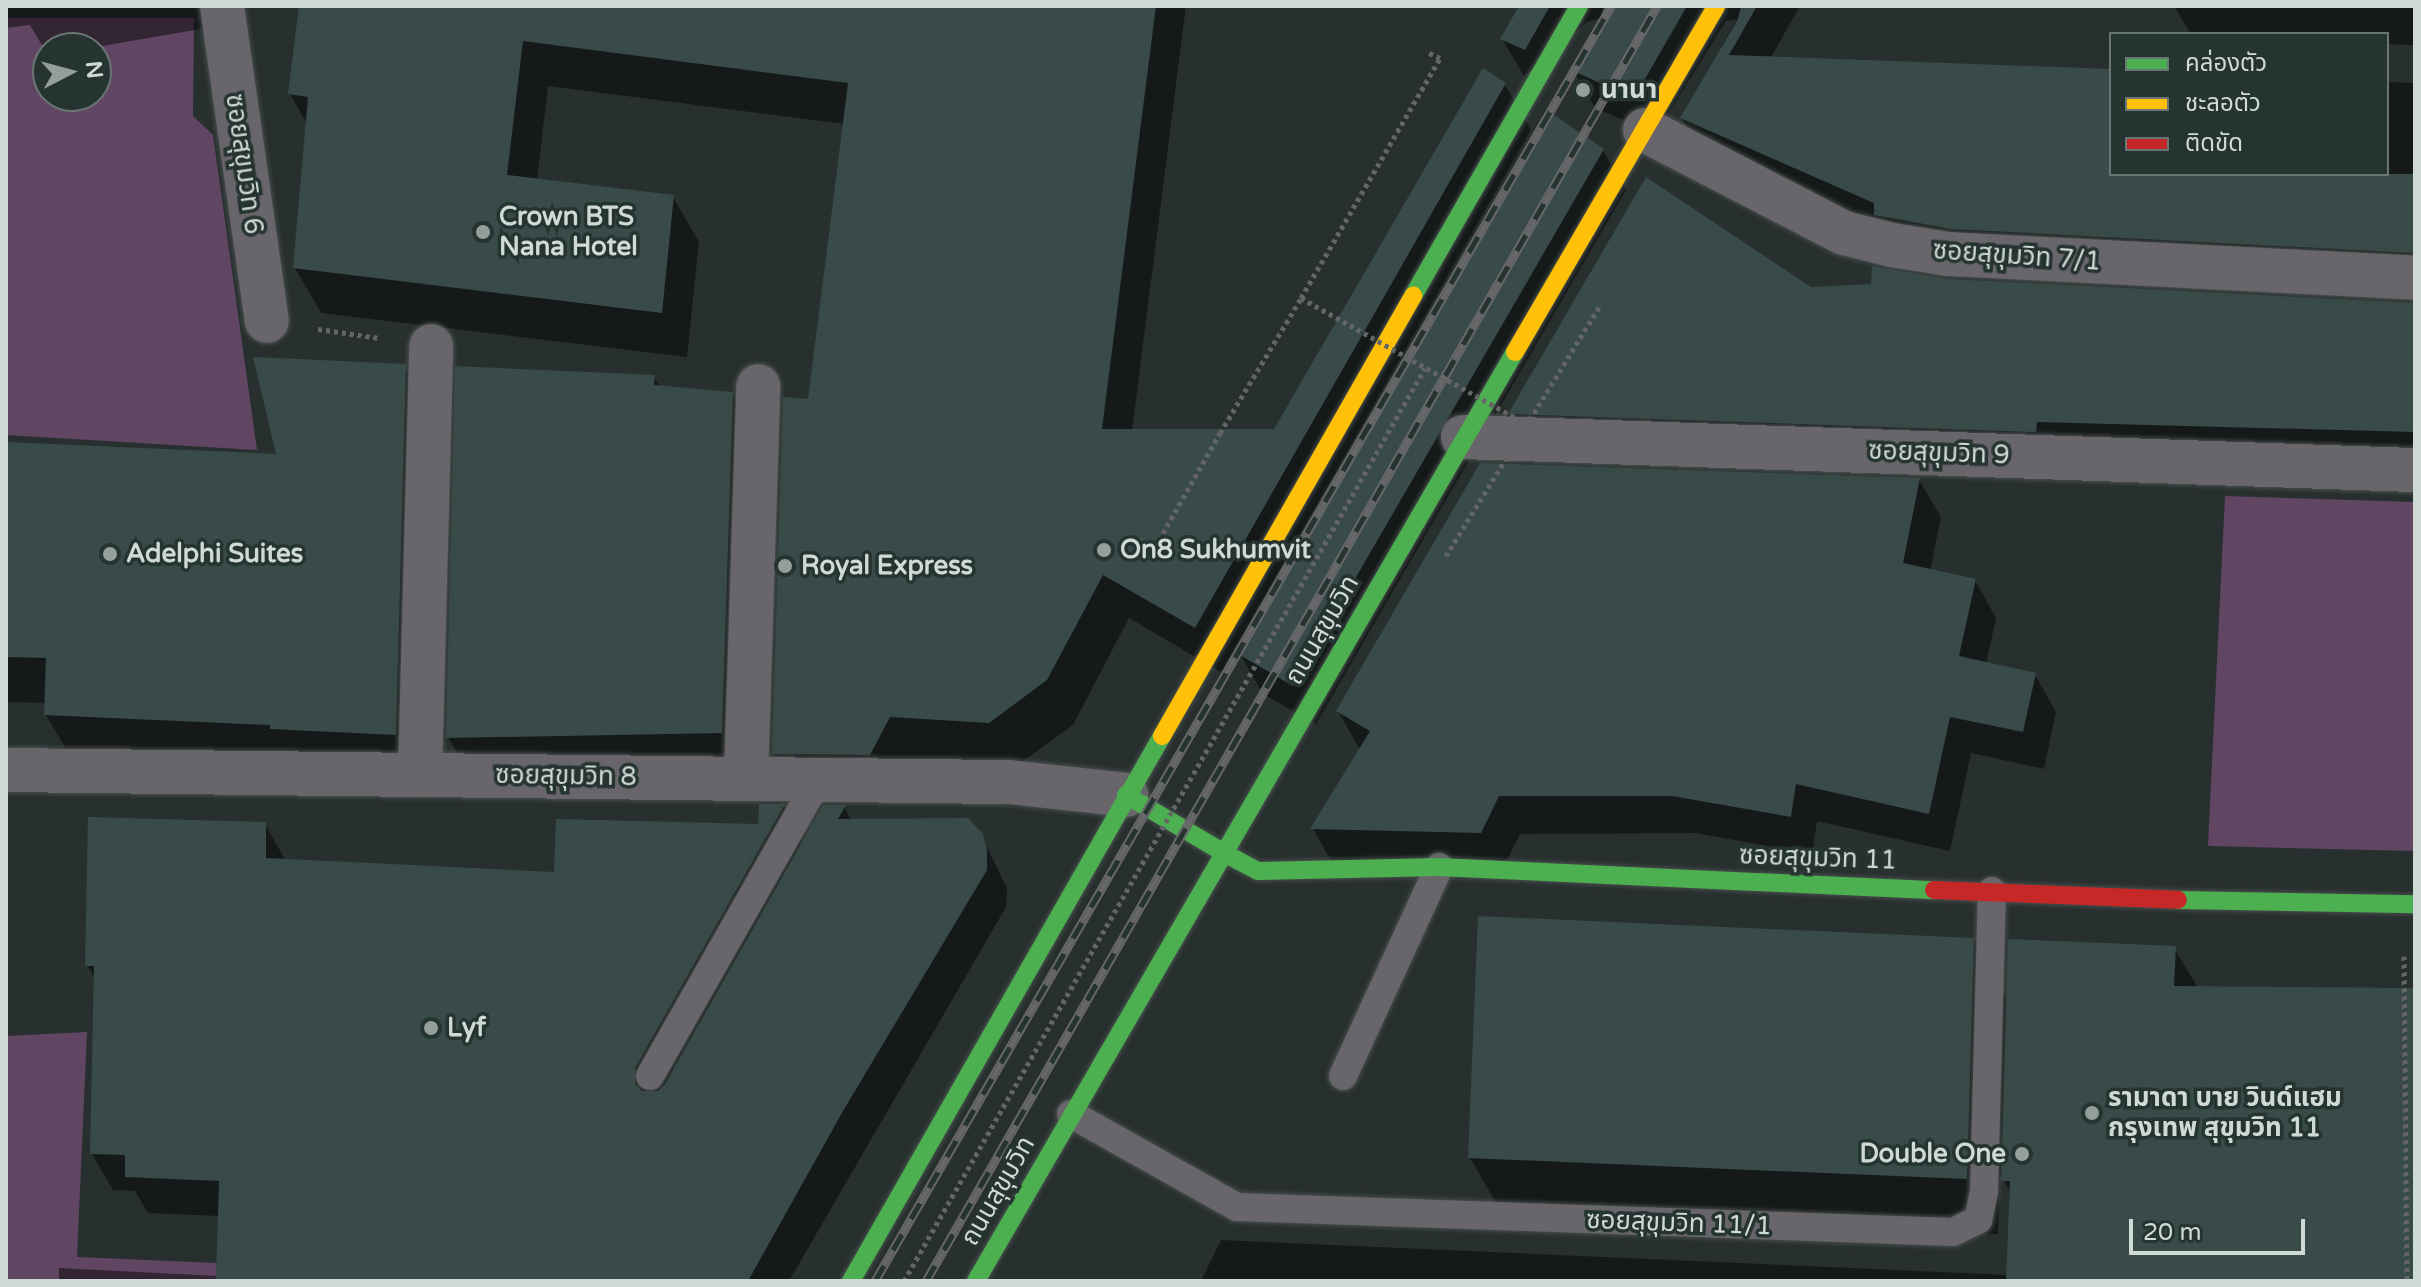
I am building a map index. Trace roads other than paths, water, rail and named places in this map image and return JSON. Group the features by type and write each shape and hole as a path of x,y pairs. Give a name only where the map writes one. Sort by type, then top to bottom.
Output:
{"main road":[{"path":"851,1281 1579,6"},
{"name":"ถนนสุขุมวิท","path":"976,1281 1463,437 1716,6"},
{"name":"ซอยสุขุมวิท 11","path":"1126,795 1258,871 1439,867 2132,899 2415,904"}],"street":[{"name":"ซอยสุขุมวิท 6","path":"222,6 267,321"},
{"name":"ซอยสุขุมวิท 7/1","path":"1645,130 1844,233 1892,245 1948,254 2415,278"},
{"path":"420,775 431,346"},
{"path":"746,778 758,386"},
{"name":"ซอยสุขุมวิท 9","path":"1463,437 2415,470"},
{"name":"ซอยสุขุมวิท 8","path":"6,770 1009,782 1126,795"}],"lane":[{"path":"650,1076 819,778"},
{"path":"1343,1076 1439,867"},
{"name":"ซอยสุขุมวิท 11/1","path":"1071,1114 1237,1207 1953,1232 1978,1220 1984,1192 1992,891"}],"railway":[{"path":"875,1281 1611,6"},
{"path":"926,1281 1657,6"}],"place":[{"name":"นานา","path":"1583,90"},
{"name":"Crown BTS Nana Hotel","path":"483,232"},
{"name":"On8 Sukhumvit","path":"1104,550"},
{"name":"Adelphi Suites","path":"110,554"},
{"name":"Royal Express","path":"785,566"},
{"name":"Lyf","path":"431,1028"},
{"name":"รามาดา บาย วินด์แฮม กรุงเทพ สุขุมวิท 11","path":"2092,1113"},
{"name":"Double One","path":"2022,1154"}]}
